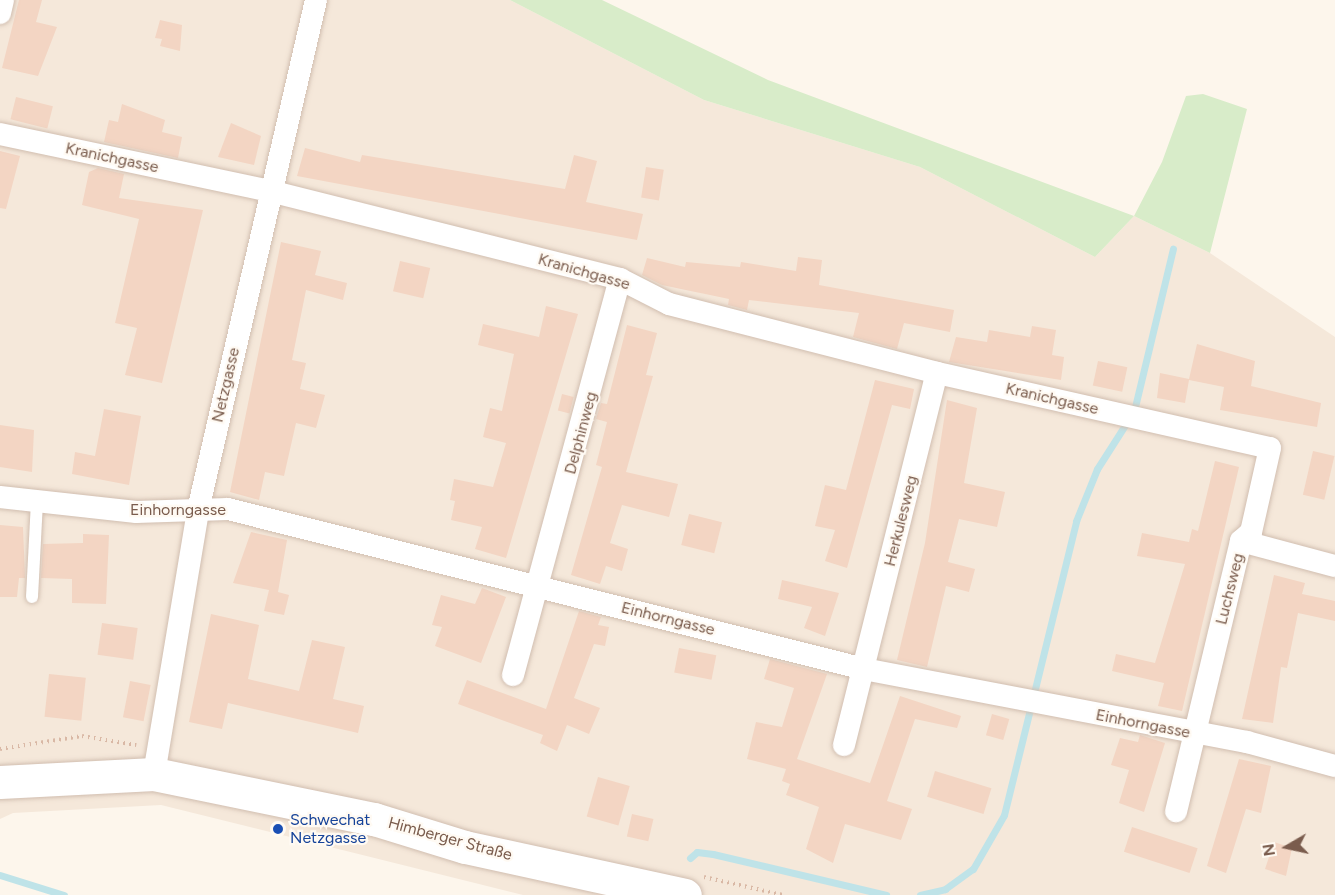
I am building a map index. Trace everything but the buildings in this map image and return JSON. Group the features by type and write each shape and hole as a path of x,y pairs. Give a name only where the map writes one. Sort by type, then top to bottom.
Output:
{"main road":[{"name":"Himberger Straße","path":"0,782 154,774 374,819 465,847 685,895"}],"street":[{"path":"0,13 3,0"},
{"name":"Netzgasse","path":"154,774 198,510 316,0"},
{"name":"Kranichgasse","path":"0,134 270,191 620,279 669,303 937,374 1270,448"},
{"name":"Delphinweg","path":"513,675 540,587 620,279"},
{"name":"Herkulesweg","path":"844,745 937,374"},
{"name":"Luchsweg","path":"1176,811 1241,541 1251,532 1270,448"},
{"name":"Einhorngasse","path":"0,497 136,512 228,509 864,669 1195,735 1335,766"},
{"path":"1241,541 1335,566"}],"lane":[{"path":"32,597 37,502"}],"shaded area":[{"path":"0,0 510,0 704,100 920,167 1095,257 1134,216 1210,253 1335,337 1335,895 523,895 161,805 13,813 0,819"}],"green space":[{"path":"510,0 602,0 768,80 1134,216 1095,257 920,167 704,100"},
{"path":"1203,94 1247,109 1210,253 1134,216 1162,162 1186,96"}],"waterway":[{"path":"920,895 945,889 973,869 1004,815 1076,521 1097,469 1134,411 1173,249"},
{"path":"690,858 697,852 713,854 886,895"},
{"path":"0,875 64,895"}],"place":[{"name":"Schwechat Netzgasse","path":"278,829"}]}
